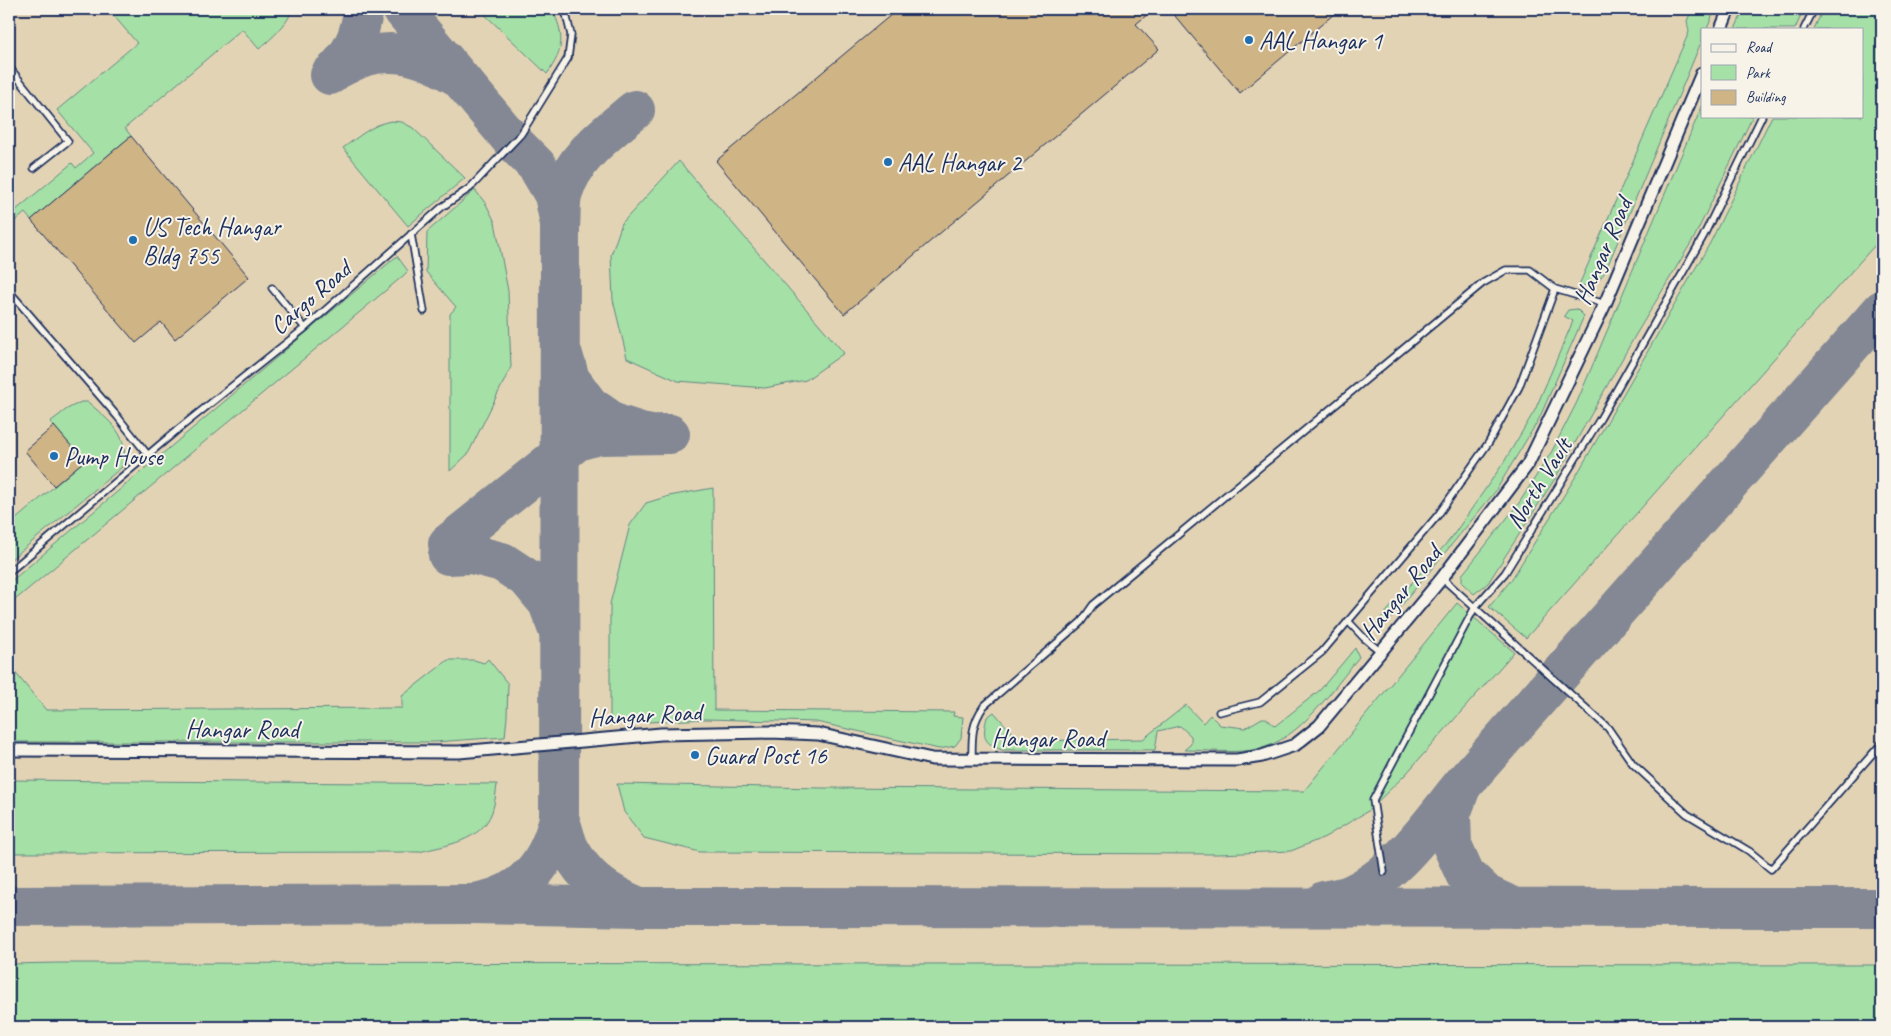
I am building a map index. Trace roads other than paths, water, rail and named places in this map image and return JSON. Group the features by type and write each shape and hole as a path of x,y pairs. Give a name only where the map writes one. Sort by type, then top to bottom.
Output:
{"street":[{"path":"1721,28 1730,9"},
{"name":"Hangar Road","path":"9,750 459,752 661,734 771,732 818,734 932,759 1237,760 1262,756 1294,744 1319,726 1382,652 1442,578 1528,464 1605,304 1701,76"}],"lane":[{"name":"Cargo Road","path":"9,572 148,455 305,328 442,207 470,188 521,134 568,58 571,35 566,14 562,9"},
{"path":"1804,28 1814,9"},
{"path":"9,67 68,141 34,168"},
{"name":"North Vault","path":"1384,872 1373,800 1475,607 1505,573 1600,418 1703,237 1761,118"},
{"path":"411,234 424,311"},
{"path":"972,760 972,730 976,718 984,706 1081,622 1093,605 1483,283 1506,270 1530,270 1555,289 1605,304"},
{"path":"272,288 305,328"},
{"path":"1219,712 1260,702 1322,652 1438,514 1489,442 1519,387 1555,289"},
{"path":"9,291 117,416 148,455"},
{"path":"1442,578 1608,728 1634,764 1687,814 1749,851 1771,869 1882,744"},
{"path":"1348,621 1364,638 1382,652"}],"place":[{"name":"AAL Hangar 1","path":"1249,40"},
{"name":"AAL Hangar 2","path":"888,162"},
{"name":"US Tech Hangar Bldg 755","path":"133,240"},
{"name":"Pump House","path":"54,456"},
{"name":"Guard Post 16","path":"695,755"}]}
